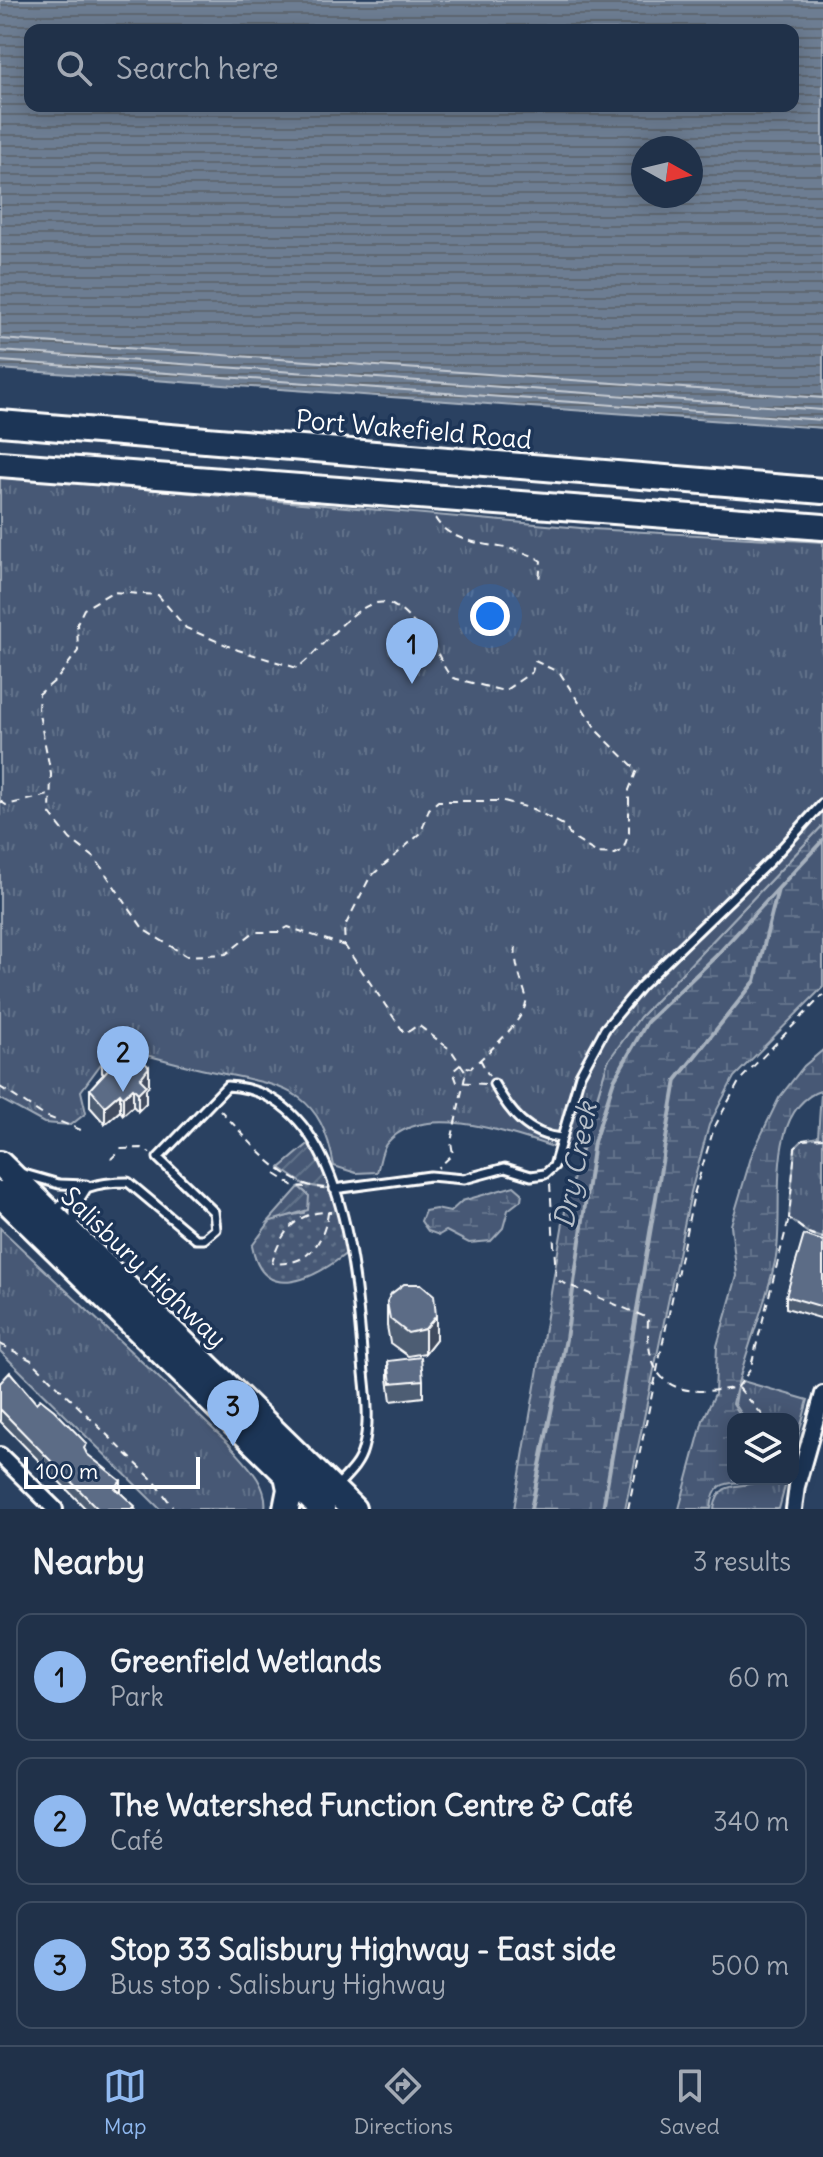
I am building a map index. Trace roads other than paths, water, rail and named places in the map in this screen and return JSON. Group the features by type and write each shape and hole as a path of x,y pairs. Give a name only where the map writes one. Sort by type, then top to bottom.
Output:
{"highway":[{"name":"Port Wakefield Road","path":"0,423 823,491"},
{"path":"0,464 823,527"},
{"name":"Salisbury Highway","path":"0,1163 42,1222 287,1475 320,1501 353,1509"},
{"name":"Salisbury Highway","path":"0,1194 78,1241 320,1501"},
{"path":"286,1509 290,1489 287,1475"}],"street":[{"path":"0,1206 42,1222"},
{"path":"794,1509 797,1486 823,1394"},
{"path":"0,1455 55,1509"}],"lane":[{"path":"334,1189 430,1176 464,1179 505,1168 531,1176 545,1174 554,1166 580,1075 605,1029 641,986 770,861 823,803"},
{"path":"494,1084 513,1116 533,1130 562,1138"},
{"path":"0,1163 39,1179 89,1185 128,1182 196,1239 211,1235 217,1221 214,1212 158,1158 227,1086 260,1091 292,1111 330,1170 357,1292 367,1413 363,1451 355,1466 320,1501"},
{"path":"42,1222 72,1193 89,1185"},
{"path":"78,1241 74,1208 89,1185"}],"water":[{"path":"0,0 823,0 823,428 0,369"}],"waterway":[{"name":"Dry Creek","path":"531,1509 566,1339 594,1142 614,1080 647,1022 715,957 823,840"},
{"name":"Dry Creek","path":"603,1509 676,1080 755,981 778,889"}],"place":[{"name":"Greenfield Wetlands","path":"412,684"},
{"name":"The Watershed Function Centre & Café","path":"123,1092"},
{"name":"Stop 33 Salisbury Highway - East side","path":"233,1446"}]}
